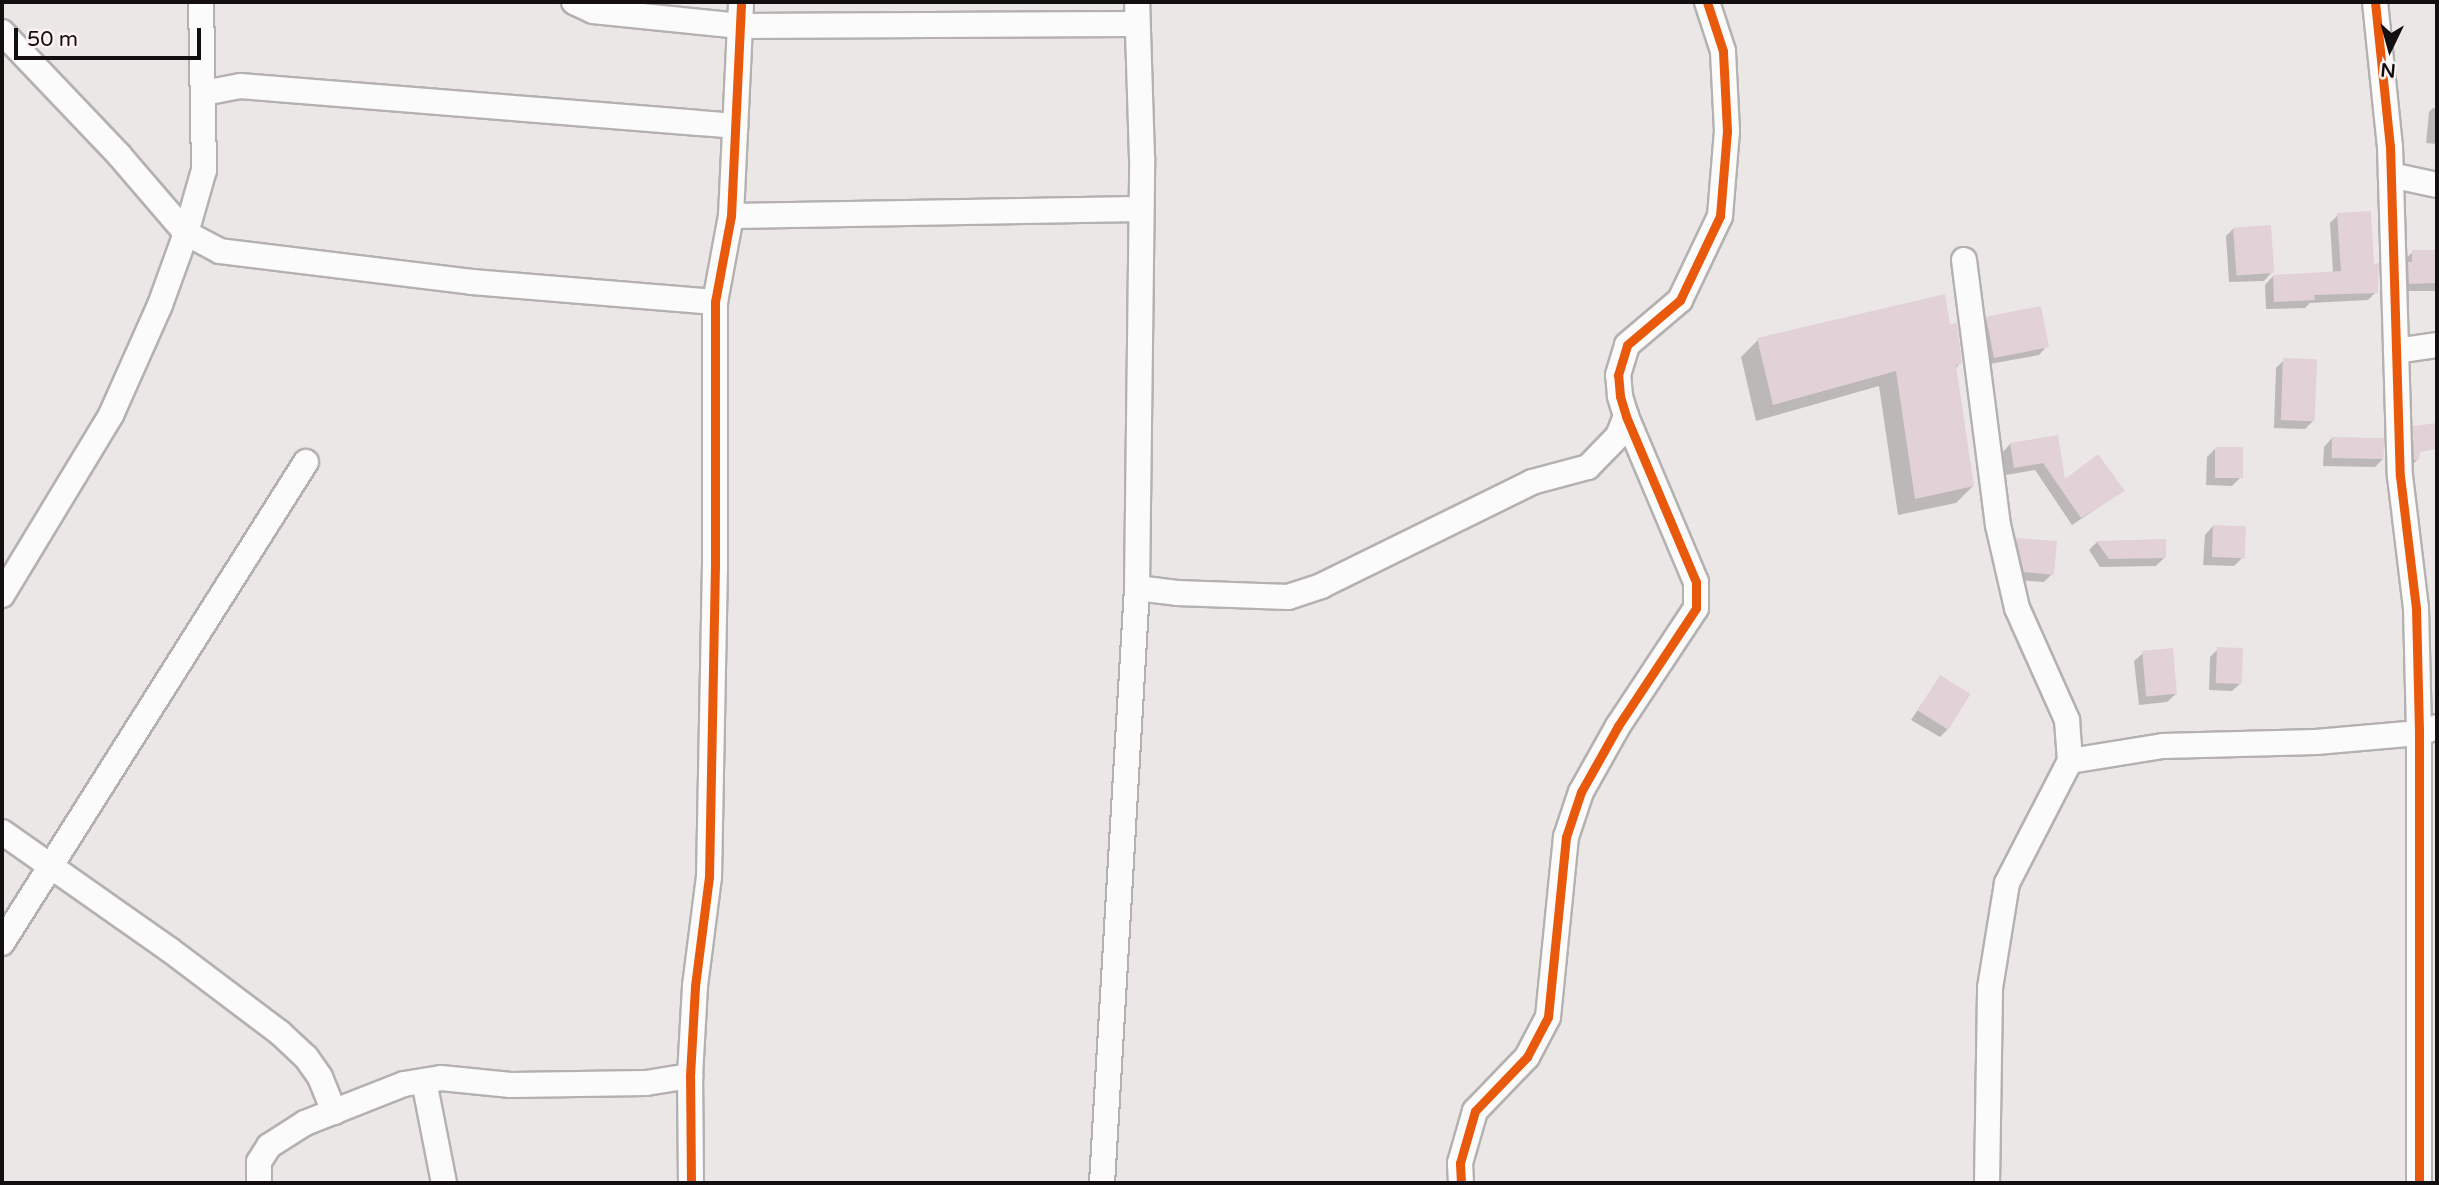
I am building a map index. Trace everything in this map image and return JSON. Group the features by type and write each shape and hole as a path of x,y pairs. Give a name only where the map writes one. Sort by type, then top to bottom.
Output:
{"street":[{"path":"2,595 111,415 160,305 186,233 204,170 205,93 201,2"},
{"path":"573,2 593,11 741,14 1137,13 1142,158 1137,587 1102,1183"},
{"path":"1461,1183 1460,1163 1475,1111 1527,1057 1548,1017 1566,837 1581,792 1618,726 1696,608 1696,582 1626,416 1618,375 1627,345 1680,300 1720,215 1727,131 1723,51 1707,2"},
{"path":"2375,2 2391,175 2400,476 2428,730 2419,1183"},
{"path":"691,1183 690,1076 695,986 709,877 715,566 715,302 731,216 741,14"},
{"path":"2,32 119,155 186,233 220,251 449,280 715,302"},
{"path":"205,93 240,86 735,127"},
{"path":"2391,175 2437,185"},
{"path":"731,216 1141,209"},
{"path":"1964,260 1998,525 2017,608 2067,720 2070,761 2007,883 1990,988 1987,1183"},
{"path":"2396,351 2437,345"},
{"path":"1137,587 1177,593 1288,597 1321,586 1532,482 1588,467 1618,436 1626,416"},
{"path":"2,943 306,463"},
{"path":"2070,761 2163,746 2316,742 2428,730"},
{"path":"2,832 170,950 280,1033 306,1057 320,1077 334,1112"},
{"path":"259,1183 259,1162 269,1146 305,1123 404,1084 441,1079 511,1085 646,1083 690,1076"},
{"path":"425,1081 444,1183"}],"building":[{"path":"2371,211 2374,264 2379,263 2378,293 2314,295 2315,300 2274,302 2273,275 2341,271 2337,213"},
{"path":"2271,225 2274,273 2236,276 2233,228"},
{"path":"2412,250 2436,250 2436,283 2409,284 2408,262 2412,262"},
{"path":"1945,294 1950,324 1957,323 1962,364 1956,365 1974,486 1915,499 1896,371 1773,405 1757,338"},
{"path":"2041,306 2049,347 1994,358 1986,317"},
{"path":"2283,358 2317,359 2315,421 2281,420"},
{"path":"2437,423 2437,449 2420,452 2419,460 2414,460 2413,426"},
{"path":"2058,435 2065,479 2098,454 2125,491 2081,518 2043,463 2014,468 2010,443"},
{"path":"2332,437 2384,438 2384,459 2332,458"},
{"path":"2215,447 2243,447 2243,478 2215,478"},
{"path":"2213,525 2246,526 2245,558 2212,557"},
{"path":"2016,538 2057,541 2054,575 2024,572"},
{"path":"2166,539 2166,558 2109,559 2096,541"},
{"path":"2217,647 2243,648 2242,684 2216,683"},
{"path":"2173,648 2177,694 2146,697 2142,651"},
{"path":"1940,675 1971,694 1948,730 1918,711"}],"cycle path":[{"path":"691,1183 690,1076 695,986 709,877 715,566 715,302 731,216 741,2"},
{"path":"1461,1183 1460,1163 1475,1111 1527,1057 1548,1017 1566,837 1581,792 1618,726 1696,608 1696,582 1626,416 1618,375 1627,345 1680,300 1720,216 1727,131 1723,51 1707,2"},
{"path":"2375,2 2390,146 2400,476 2416,608 2419,733 2419,1183"}]}
